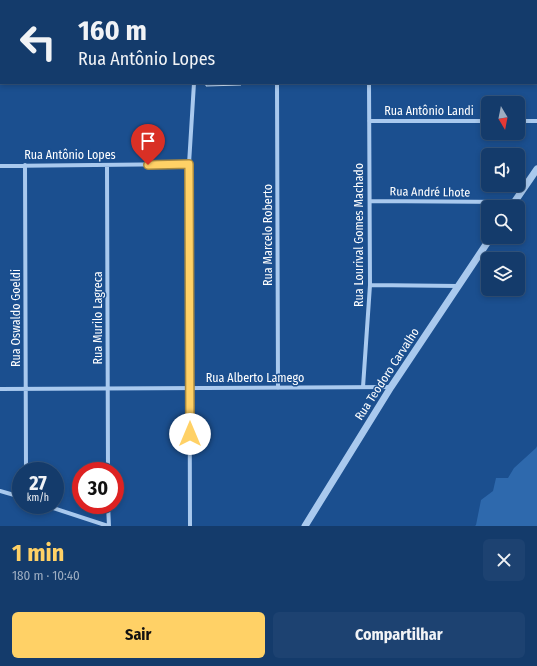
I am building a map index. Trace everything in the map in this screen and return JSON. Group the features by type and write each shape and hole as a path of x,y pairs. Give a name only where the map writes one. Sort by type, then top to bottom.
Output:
{"street":[{"path":"190,526 189,164 194,84"},
{"name":"Rua Marcelo Roberto","path":"277,84 278,388"},
{"name":"Rua Lourival Gomes Machado","path":"363,387 370,285 369,84"},
{"path":"525,121 537,120"},
{"name":"Rua Antônio Landi","path":"369,121 481,121"},
{"name":"Rua Antônio Lopes","path":"0,166 189,164"},
{"name":"Rua Oswaldo Goeldi","path":"25,165 26,462"},
{"name":"Rua Murilo Lagreca","path":"107,165 108,462"},
{"path":"516,200 537,168"},
{"name":"Rua André Lhote","path":"370,201 481,204"},
{"name":"Rua Teodoro Carvalho","path":"305,526 390,387 486,244"},
{"path":"370,285 458,286"},
{"name":"Rua Alberto Lamego","path":"0,389 390,387"},
{"path":"0,491 12,495"},
{"path":"64,512 108,526 108,514"}],"shaded area":[{"path":"537,446 537,526 475,526 481,500 493,491 496,478 508,478 514,468"}],"building":[{"path":"206,84 241,84 241,85 206,86"}],"route":[{"path":"148,165 189,164 190,434"}]}
